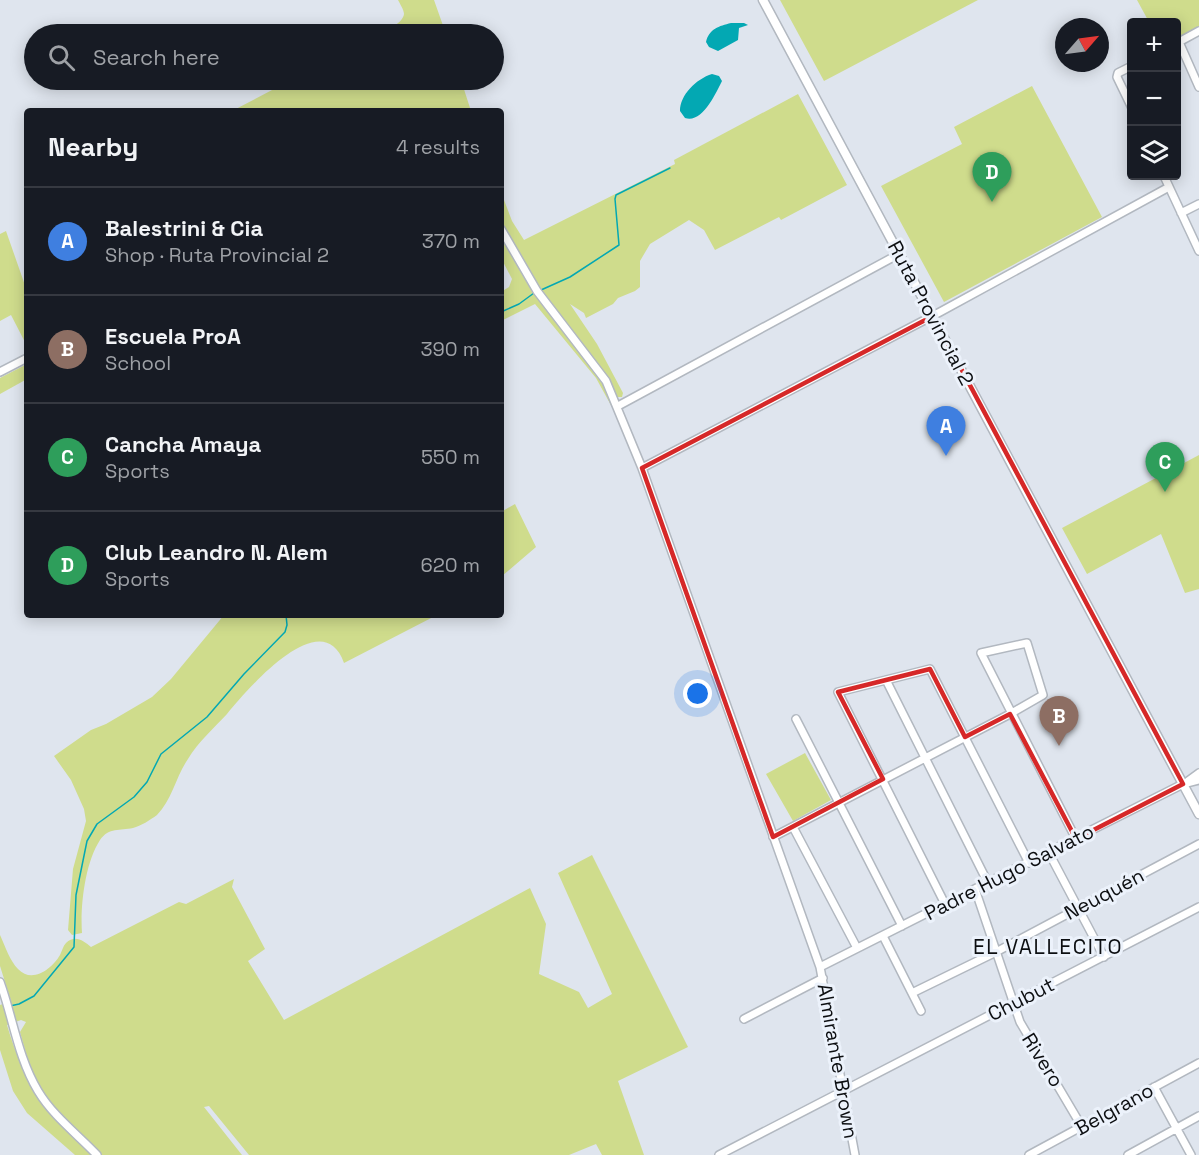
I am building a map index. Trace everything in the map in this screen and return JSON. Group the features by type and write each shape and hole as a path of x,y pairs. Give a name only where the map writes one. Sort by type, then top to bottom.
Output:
{"main road":[{"name":"Ruta Provincial 2","path":"763,0 1199,814"}],"street":[{"path":"1181,40 1199,31"},
{"path":"1181,48 1199,87"},
{"path":"1127,68 1117,74 1127,98"},
{"path":"1166,180 1199,251"},
{"path":"642,468 933,316 1169,187"},
{"path":"1181,213 1199,204"},
{"name":"Almirante Brown","path":"504,234 537,291 601,373 618,406 642,468 820,967 855,1155"},
{"path":"618,406 899,254"},
{"path":"0,372 24,360"},
{"path":"773,837 1010,714 1043,696 1027,643 981,653 1010,714 1076,839"},
{"path":"945,904 838,692 930,669 1029,862"},
{"path":"886,680 988,883"},
{"path":"796,719 902,926"},
{"name":"Padre Hugo Salvato","path":"820,967 1198,776"},
{"path":"793,826 857,948"},
{"name":"Neuquén","path":"912,993 996,952 1199,844"},
{"path":"1049,853 1104,957"},
{"name":"Rivero","path":"975,889 1012,1003 1028,1036 1082,1127"},
{"name":"Chubut","path":"722,1154 1199,907"},
{"path":"883,936 921,1011"},
{"path":"744,1019 823,978"},
{"path":"0,982 27,1069 39,1093 59,1118 97,1155"},
{"name":"Belgrano","path":"1029,1155 1199,1063"},
{"path":"1154,1087 1191,1155"},
{"path":"1128,1155 1139,1152 1199,1116"}],"highlighted area":[{"path":"933,316 1183,784 1076,839 1010,714 965,737 930,669 838,692 883,779 773,837 642,468"}],"green space":[{"path":"398,0 434,0 442,24 396,24 403,18 404,12"},
{"path":"780,0 978,0 824,81"},
{"path":"1137,0 1199,0 1199,28 1181,37 1181,18 1147,18"},
{"path":"1032,86 1102,217 944,302 881,186 962,144 954,127"},
{"path":"272,90 464,90 470,108 238,108"},
{"path":"798,94 847,185 781,220 779,217 715,250 704,230 689,220 650,244 640,261 640,287 635,291 618,298 613,304 586,318 584,313 570,304 597,344 623,393 622,397 617,397 597,363 538,287 506,234 504,200 512,221 524,240 675,164 674,160"},
{"path":"6,231 24,282 24,340 11,315 0,321 0,234"},
{"path":"504,238 599,374 616,408 613,409 596,378 535,304 504,320 504,290 509,287 512,279 504,264"},
{"path":"24,366 24,381 0,394 0,378"},
{"path":"1199,455 1199,589 1185,593 1161,534 1087,574 1062,528"},
{"path":"515,504 536,547 504,574 504,510"},
{"path":"222,618 431,618 344,663 333,646 319,642 302,646 267,671 196,747 157,815 136,827 111,831 100,840 87,872 82,910 82,933 72,935 68,930 73,869 86,821 84,809 71,780 54,756 91,730 106,724 152,697 171,679"},
{"path":"805,753 831,800 793,821 766,774"},
{"path":"592,855 688,1047 618,1081 644,1155 602,1155 596,1144 569,1155 249,1155 209,1106 204,1107 242,1155 100,1155 56,1110 35,1079 20,1032 26,1022 21,1020 7,1025 21,1064 39,1096 62,1125 91,1155 75,1155 27,1113 13,1091 0,1050 0,1005 11,1001 0,966 0,935 15,966 23,973 35,975 52,965 69,940 79,939 91,947 179,902 186,904 234,879 232,887 265,949 248,961 284,1020 530,888 546,924 539,974 579,992 588,1008 612,994 558,873"}],"water":[{"path":"731,23 748,25 739,28 738,40 718,51 709,47 706,42 712,31"},
{"path":"712,74 719,76 722,81 712,100 697,116 691,119 685,118 680,111 686,94 695,84"}],"waterway":[{"path":"541,290 570,277 619,245 616,195 670,168"},
{"path":"504,311 519,304 534,293"},
{"path":"10,1006 34,996 74,947 76,895 87,841 97,824 134,797 147,782 161,754 207,717 244,674 285,632 286,618"}],"place":[{"name":"Club Leandro N. Alem","path":"992,202"},
{"name":"Balestrini & Cia","path":"946,456"},
{"name":"Cancha Amaya","path":"1165,492"},
{"name":"Escuela ProA","path":"1059,746"}],"district":[{"name":"EL VALLECITO","path":"1048,946"}]}
